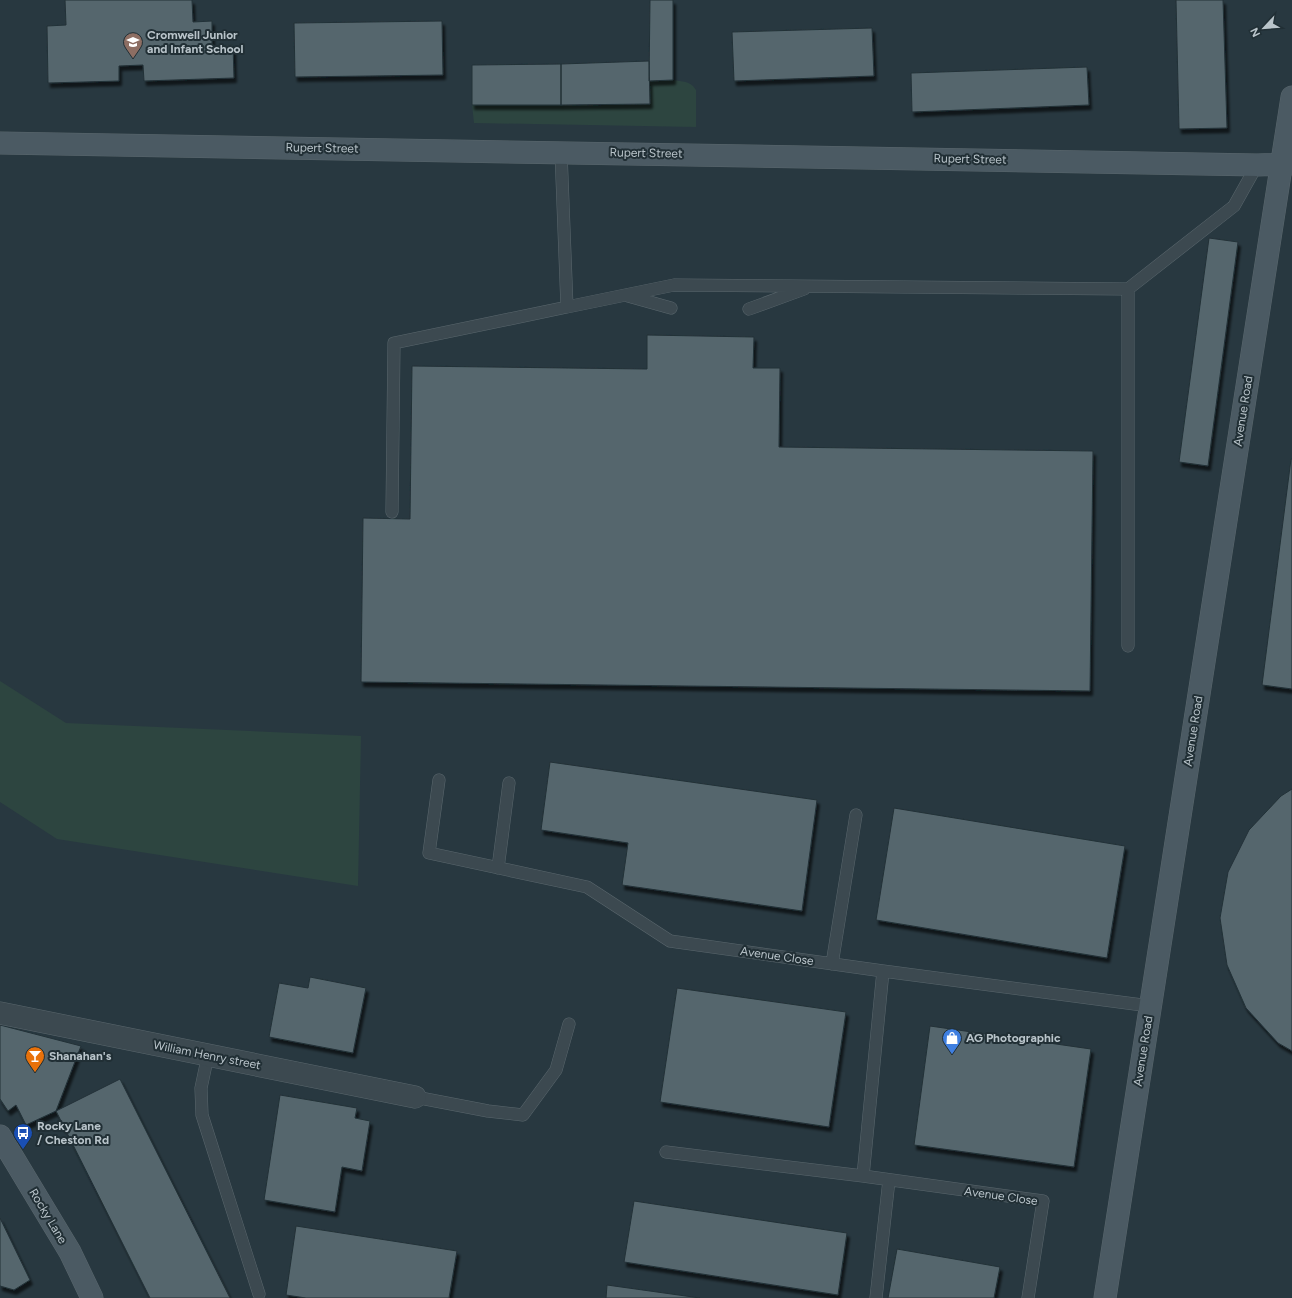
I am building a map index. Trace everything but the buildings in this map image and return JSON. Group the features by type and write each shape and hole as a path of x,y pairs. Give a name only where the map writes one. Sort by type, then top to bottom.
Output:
{"street":[{"name":"Avenue Road","path":"1106,1298 1150,1006 1287,164 1292,97"},
{"name":"Rupert Street","path":"0,143 1257,165 1287,164"},
{"name":"William Henry street","path":"0,1013 415,1097"},
{"name":"Rocky Lane","path":"0,1136 70,1252 92,1298"}],"lane":[{"path":"561,152 567,307"},
{"path":"392,512 394,343 674,286 1128,289 1234,206 1257,165"},
{"path":"749,309 811,286"},
{"path":"1128,289 1128,646"},
{"path":"624,295 671,308"},
{"path":"438,780 429,853 498,868 509,783"},
{"path":"832,964 856,815"},
{"name":"Avenue Close","path":"498,868 587,887 670,941 1150,1006"},
{"path":"862,1176 883,971"},
{"path":"415,1097 488,1111 523,1115 556,1070 569,1024"},
{"path":"208,1055 201,1088 202,1115 260,1294"},
{"name":"Avenue Close","path":"666,1152 862,1176 1043,1201 1028,1298"},
{"path":"876,1298 889,1180"}],"green space":[{"path":"673,80 691,84 696,90 696,127 474,123 472,105 650,104 649,81"},
{"path":"0,681 66,723 361,736 358,886 57,839 0,802"}],"place":[{"name":"Cromwell Junior and Infant School","path":"133,59"},
{"name":"AG Photographic","path":"952,1055"},
{"name":"Shanahan's","path":"35,1073"},
{"name":"Rocky Lane / Cheston Rd","path":"23,1150"}]}
